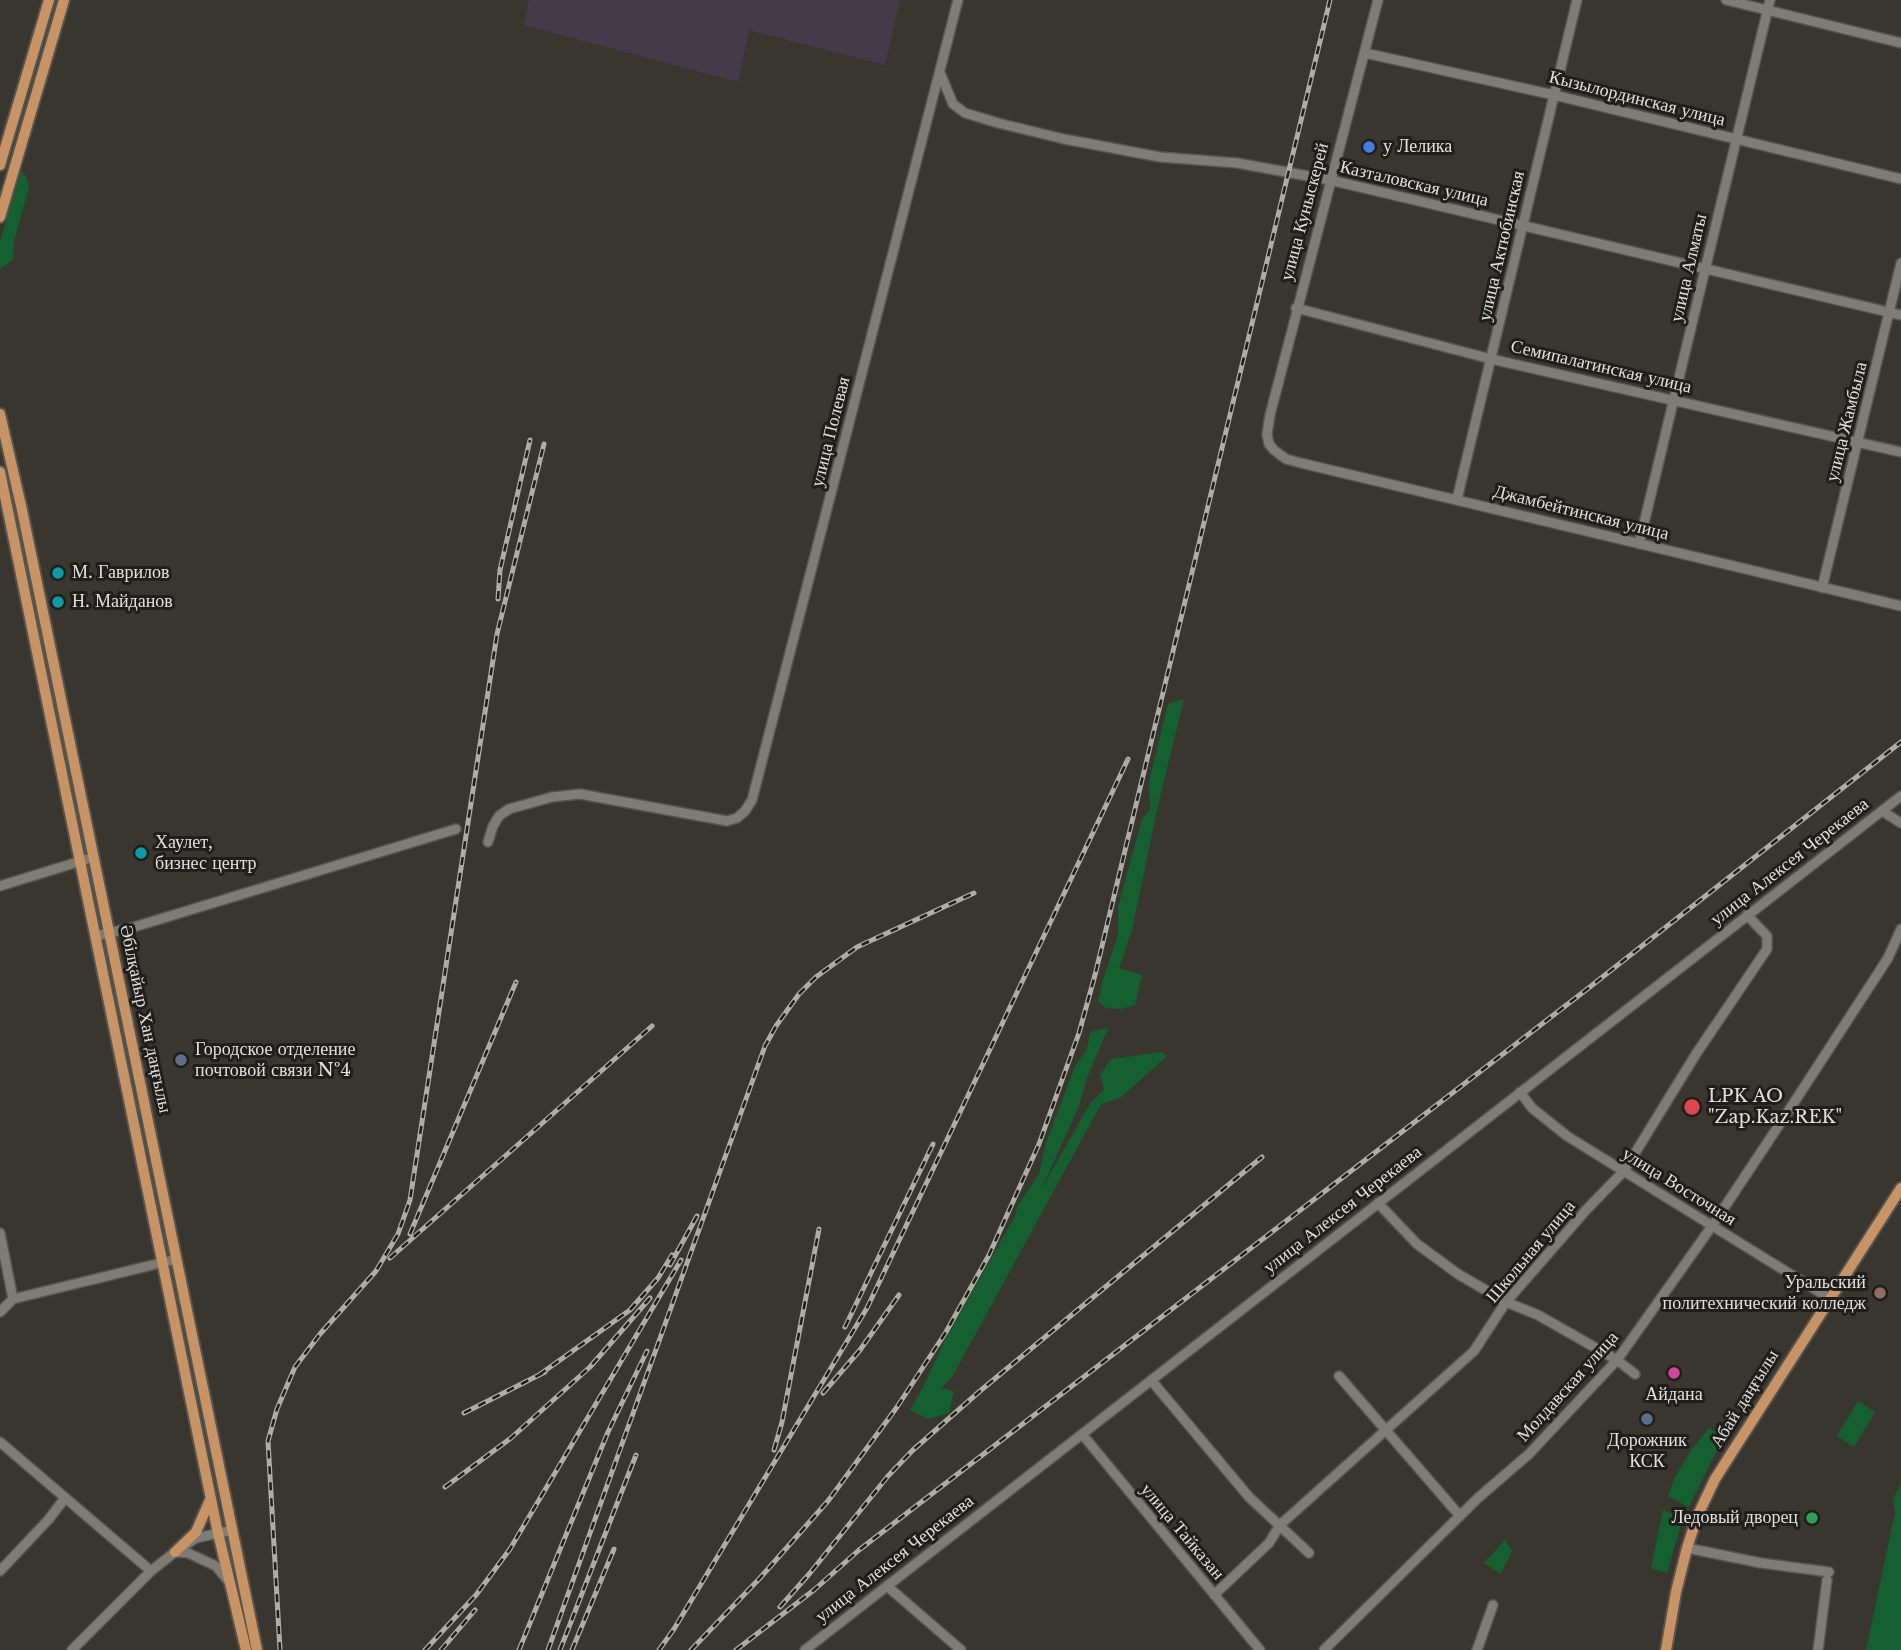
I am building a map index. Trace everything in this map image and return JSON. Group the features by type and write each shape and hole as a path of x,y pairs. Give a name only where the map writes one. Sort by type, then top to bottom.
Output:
{"main road":[{"path":"0,165 49,0"},
{"path":"0,217 64,0"},
{"name":"Әбілқайыр Хан даңғылы","path":"0,414 3,443 22,510 233,1530 248,1633"},
{"name":"Әбілқайыр Хан даңғылы","path":"0,472 218,1533 231,1584 248,1633"},
{"name":"Абай даңғылы","path":"1666,1650 1687,1548 1697,1517 1715,1479 1901,1188"},
{"path":"175,1552 196,1532 211,1497"},
{"path":"246,1650 248,1633"},
{"path":"248,1633 257,1650"}],"street":[{"name":"улица Полевая","path":"488,842 499,816 509,809 559,796 580,794 727,821 737,818 752,800 958,0"},
{"name":"улица Куныскерей","path":"1267,434 1296,308 1378,0"},
{"name":"улица Актюбинская","path":"1457,499 1577,0"},
{"path":"1726,0 1769,5 1901,43"},
{"name":"улица Алматы","path":"1639,544 1769,5"},
{"name":"Кызылординская улица","path":"1365,53 1554,95 1901,179"},
{"name":"Казталовская улица","path":"940,73 953,104 965,113 998,123 1064,139 1160,157 1237,163 1330,180 1901,315"},
{"name":"улица Жамбыла","path":"1822,588 1901,263"},
{"name":"Семипалатинская улица","path":"1296,308 1491,359 1901,452"},
{"name":"Джамбейтинская улица","path":"1267,434 1273,450 1286,459 1901,607"},
{"name":"улица Алексея Черекаева","path":"805,1650 1901,796"},
{"path":"1882,811 1901,823"},
{"path":"96,936 456,829"},
{"path":"0,886 94,857"},
{"name":"Школьная улица","path":"1214,1595 1269,1544 1280,1525 1474,1351 1506,1302 1624,1171 1703,1042 1767,949 1767,936 1747,915"},
{"name":"Молдавская улица","path":"1324,1650 1478,1498 1529,1454 1617,1360 1712,1226 1888,958 1901,929"},
{"name":"улица Восточная","path":"1520,1092 1532,1108 1567,1136 1829,1298"},
{"path":"1378,1203 1417,1244 1458,1274 1506,1302 1538,1315 1617,1360 1635,1374"},
{"path":"0,1233 13,1299"},
{"path":"0,1312 13,1299 177,1259"},
{"path":"1339,1376 1460,1516"},
{"path":"1151,1380 1241,1488 1309,1553"},
{"name":"улица Тайказан","path":"1082,1434 1260,1650"},
{"path":"0,1442 151,1571"},
{"path":"1,1569 49,1519 65,1498"},
{"path":"72,1650 151,1571 175,1552 196,1538 233,1530"},
{"path":"1687,1548 1828,1576 1818,1650"},
{"path":"175,1552 188,1553 216,1566 231,1584"},
{"path":"887,1586 961,1650"},
{"path":"1477,1650 1493,1605"}],"shaded area":[{"path":"529,0 900,0 885,65 749,30 738,82 524,25"}],"green space":[{"path":"21,171 29,187 14,241 13,260 0,269 0,242"},
{"path":"1184,699 1132,930 1119,968 1142,975 1135,1005 1121,1009 1106,1008 1098,1001 1118,935 1118,907 1142,819 1150,809 1149,781 1168,704"},
{"path":"1108,1028 1087,1078 1079,1106 1041,1190 1091,1102 1104,1090 1100,1075 1111,1059 1162,1052 1167,1056 1120,1098 1101,1104 952,1377 941,1388 954,1391 949,1413 928,1419 910,1410 943,1344 1014,1218 1018,1205 1039,1174 1046,1143 1075,1066 1087,1049 1090,1032"},
{"path":"1858,1401 1875,1412 1854,1447 1837,1436"},
{"path":"1709,1428 1721,1437 1720,1444 1689,1507 1668,1496 1675,1477"},
{"path":"1901,1483 1901,1650 1866,1650 1895,1513 1893,1499"},
{"path":"1663,1510 1683,1518 1667,1573 1651,1568"},
{"path":"1505,1540 1512,1551 1501,1574 1484,1563"}],"railway":[{"path":"691,1650 828,1501 897,1407 946,1332 989,1255 1039,1144 1079,1033 1095,975 1330,0"},
{"path":"498,599 500,570 530,440"},
{"path":"280,1650 268,1441 277,1409 295,1367 320,1334 376,1271 398,1234 410,1200 497,634 544,444"},
{"path":"736,1650 814,1590 859,1550 1586,990 1901,742"},
{"path":"659,1650 867,1308 1128,759"},
{"path":"548,1650 765,1046 776,1026 799,994 816,977 857,947 974,893"},
{"path":"410,1234 516,982"},
{"path":"390,1258 652,1026"},
{"path":"845,1327 933,1144"},
{"path":"780,1607 888,1476 913,1450 980,1391 1262,1157"},
{"path":"670,1265 697,1216"},
{"path":"774,1450 782,1422 819,1229"},
{"path":"539,1375 630,1310 658,1278 672,1255"},
{"path":"425,1650 476,1595 510,1549 681,1260"},
{"path":"823,1393 860,1350 899,1295"},
{"path":"445,1487 511,1438 590,1367 650,1298"},
{"path":"519,1650 608,1432 647,1351"},
{"path":"464,1413 545,1372"},
{"path":"560,1650 636,1455"},
{"path":"572,1650 614,1549"},
{"path":"441,1650 475,1610"}],"place":[{"name":"у Лелика","path":"1369,147"},
{"name":"М. Гаврилов","path":"58,573"},
{"name":"Н. Майданов","path":"58,602"},
{"name":"Хаулет, бизнес центр","path":"141,853"},
{"name":"Городское отделение почтовой связи №4","path":"181,1060"},
{"name":"LPK AO \"Zap.Kaz.REK\"","path":"1692,1107"},
{"name":"Уральский политехнический колледж","path":"1880,1293"},
{"name":"Айдана","path":"1674,1373"},
{"name":"Дорожник КСК","path":"1647,1419"},
{"name":"Ледовый дворец","path":"1812,1518"}]}
